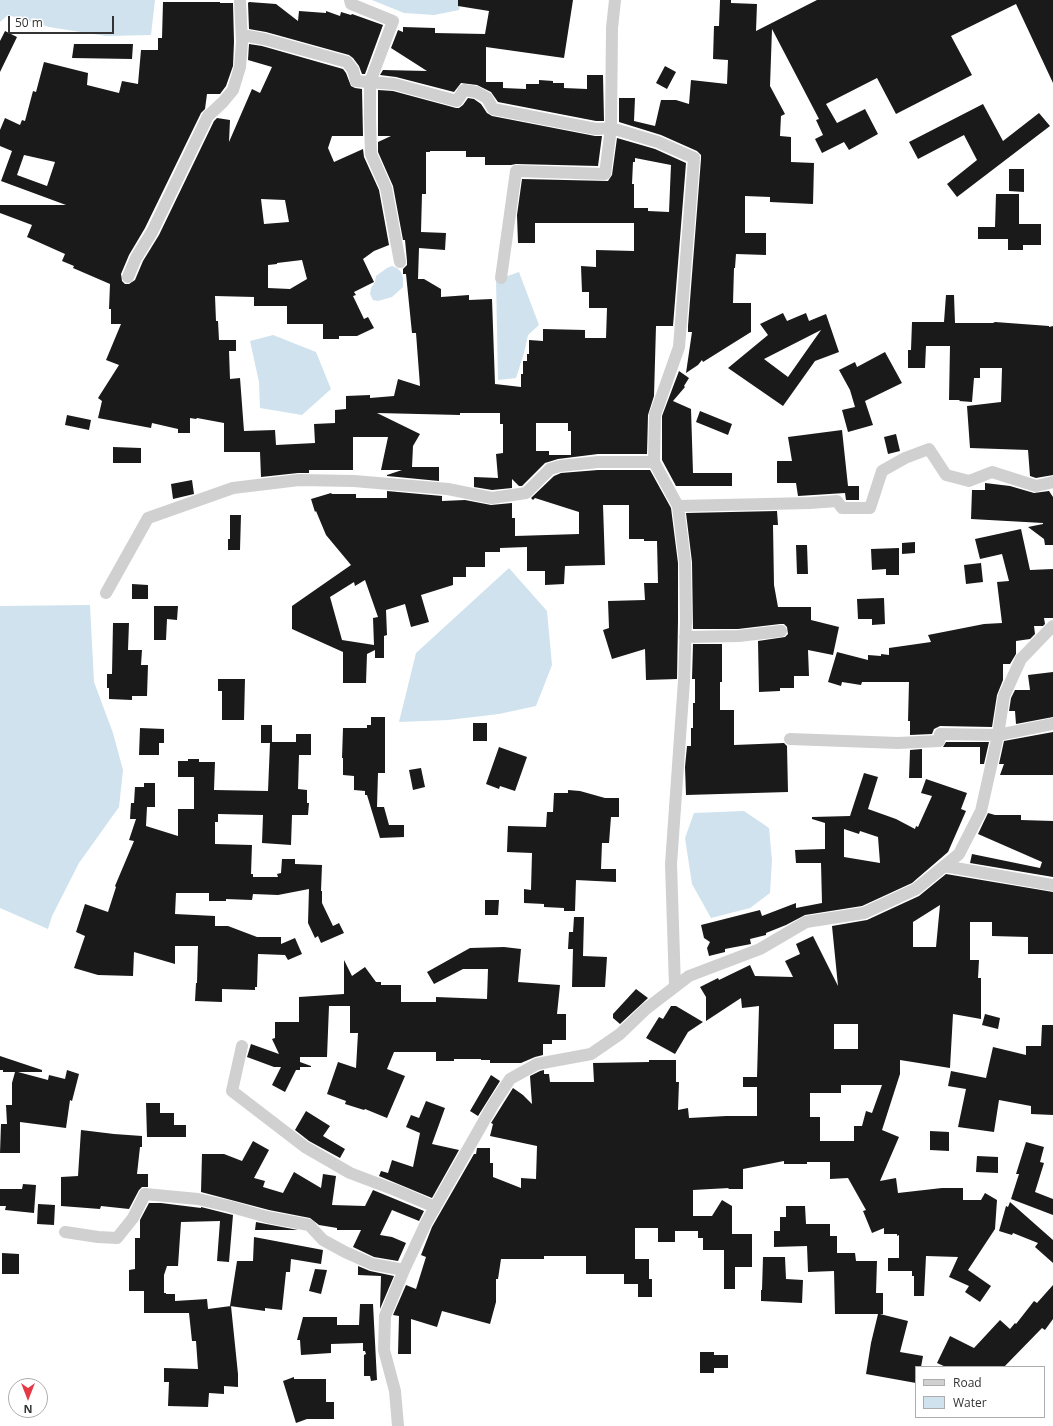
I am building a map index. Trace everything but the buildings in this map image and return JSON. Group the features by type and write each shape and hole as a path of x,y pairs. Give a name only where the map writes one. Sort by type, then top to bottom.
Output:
{"street":[{"path":"128,277 136,258 152,232 208,116 233,90 240,67 242,35 240,0"},
{"path":"350,0 351,4 393,21 370,82 371,154 386,188 400,262"},
{"path":"501,278 516,171 605,174 611,128 612,28 615,0"},
{"path":"242,35 264,39 347,62 353,70 356,81 394,84 457,101 464,90 476,92 487,98 493,109 596,129 611,128 658,142 694,158 680,347 655,415 654,462 678,506 685,562 684,681 672,864 674,987"},
{"path":"678,506 837,501 842,508 870,508 882,471 904,458 929,449 946,475 968,481 992,472 1036,486 1053,482"},
{"path":"106,593 148,518 233,488 299,480 354,481 448,489 492,498 526,493 550,469 560,466 598,462 654,462"},
{"path":"398,1426 395,1391 384,1350 385,1316 426,1223 493,1105 510,1079 538,1064 591,1054 620,1034 646,1009 689,976 760,949 806,922 864,913 916,889 959,854 981,811 998,735 1004,696 1021,659 1053,626"},
{"path":"685,637 739,636 781,631"},
{"path":"790,739 898,743 939,741 940,734 998,735 1053,724"},
{"path":"944,866 1053,885"},
{"path":"242,1046 232,1091 305,1147 344,1170 435,1207"},
{"path":"64,1232 117,1238 134,1218 145,1194 198,1199 268,1217 309,1225 324,1240 345,1252 372,1264 404,1270"}],"water":[{"path":"0,0 155,0 151,35 106,36 49,27 8,15 0,22"},
{"path":"372,0 461,0 459,10 434,15 404,13"},
{"path":"392,266 401,272 403,287 392,297 378,301 373,300 370,294 376,276"},
{"path":"519,272 539,325 528,335 516,378 498,380 496,280"},
{"path":"273,335 316,352 331,389 302,415 260,408 259,382 250,341"},
{"path":"509,568 547,611 552,665 536,706 499,714 448,720 399,722 416,653"},
{"path":"90,605 94,682 113,733 123,770 119,807 79,863 52,916 48,929 0,908 0,606"},
{"path":"744,811 769,828 772,860 770,893 750,908 711,918 692,884 685,838 694,813"}]}
